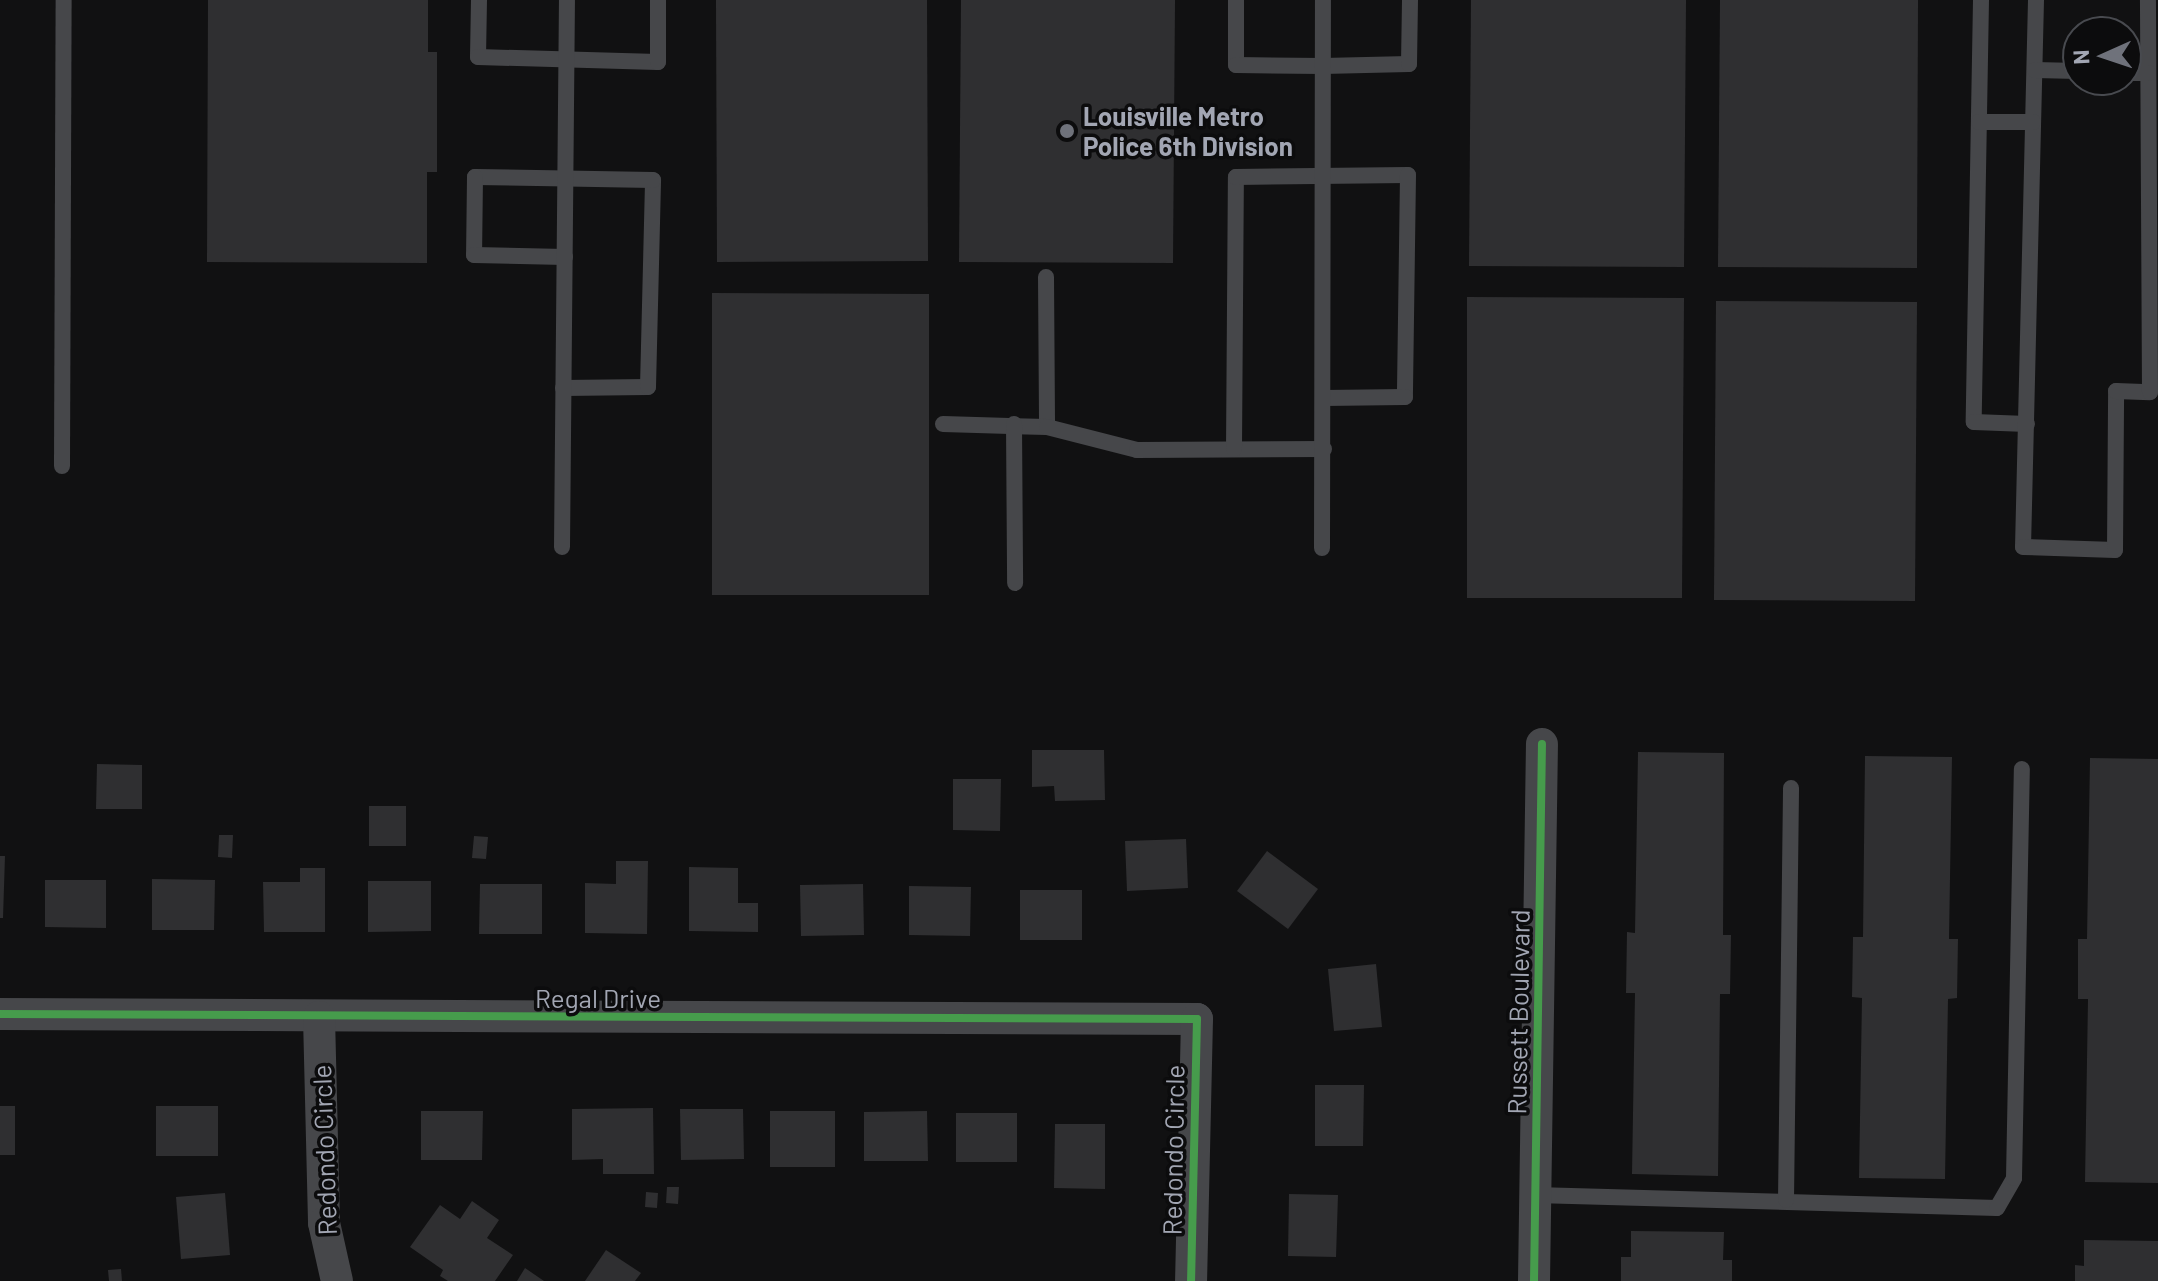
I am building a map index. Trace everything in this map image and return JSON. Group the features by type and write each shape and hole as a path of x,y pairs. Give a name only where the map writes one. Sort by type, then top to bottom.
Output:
{"street":[{"name":"Russett Boulevard","path":"1534,1281 1542,744"},
{"name":"Regal Drive","path":"0,1014 1197,1019"},
{"name":"Redondo Circle","path":"319,1017 324,1223 337,1281"},
{"name":"Redondo Circle","path":"1191,1281 1197,1019"}],"lane":[{"path":"62,466 64,0"},
{"path":"479,0 478,57 658,62 658,0"},
{"path":"562,547 567,0"},
{"path":"1236,0 1236,65 1323,66 1409,64 1410,0"},
{"path":"1322,548 1323,0"},
{"path":"1981,0 1974,422 2027,424"},
{"path":"2036,0 2023,547 2115,550 2116,391 2150,392 2148,0"},
{"path":"2035,70 2062,71"},
{"path":"2142,73 2148,73"},
{"path":"1979,122 2033,122"},
{"path":"1234,449 1236,177 1408,175 1405,397 1324,398"},
{"path":"563,388 648,387 653,180 475,177 474,255 565,257"},
{"path":"1046,277 1047,427"},
{"path":"943,424 1047,427 1137,450 1324,449"},
{"path":"1014,424 1015,583"},
{"path":"1535,1195 1997,1208 2014,1178 2022,769"},
{"path":"1786,1200 1791,788"}],"building":[{"path":"208,0 428,0 428,52 437,52 437,172 427,172 427,263 207,262"},
{"path":"716,0 927,0 928,261 717,262"},
{"name":"Louisville Metro Police 6th Division","path":"961,0 1175,0 1173,263 959,262"},
{"path":"1471,0 1686,0 1684,267 1469,266"},
{"path":"1720,0 1918,0 1917,268 1718,267"},
{"path":"712,293 929,294 929,595 712,595"},
{"path":"1467,297 1684,298 1682,598 1467,598"},
{"path":"1716,301 1917,302 1915,601 1714,600"},
{"path":"1032,750 1104,750 1105,800 1055,801 1054,786 1032,787"},
{"path":"1638,752 1724,753 1723,935 1731,935 1730,994 1720,994 1718,1176 1632,1174 1635,993 1626,993 1627,932 1635,933"},
{"path":"1865,756 1952,757 1949,939 1958,939 1957,998 1948,999 1945,1179 1859,1178 1862,998 1852,997 1853,937 1863,937"},
{"path":"2090,758 2158,759 2158,1183 2085,1182 2088,999 2078,999 2078,939 2087,939"},
{"path":"97,764 142,765 142,809 96,809"},
{"path":"953,779 1001,779 1000,831 953,830"},
{"path":"369,806 406,806 406,846 369,846"},
{"path":"219,835 233,835 232,858 218,857"},
{"path":"474,836 488,837 486,859 472,858"},
{"path":"1186,839 1188,888 1127,891 1125,841"},
{"path":"1267,851 1318,889 1288,929 1237,891"},
{"path":"0,856 5,856 3,918 0,918"},
{"path":"616,861 648,861 647,934 585,933 585,883 616,884"},
{"path":"689,867 738,868 738,903 758,903 758,932 689,931"},
{"path":"300,868 325,868 325,932 264,932 263,882 300,882"},
{"path":"152,879 215,880 214,930 152,930"},
{"path":"45,880 106,880 106,928 45,927"},
{"path":"368,881 431,881 431,931 368,932"},
{"path":"480,884 542,884 542,934 479,934"},
{"path":"863,884 864,935 801,936 800,885"},
{"path":"909,886 971,887 970,936 909,935"},
{"path":"1020,890 1082,890 1082,940 1020,940"},
{"path":"1376,964 1382,1027 1334,1031 1328,969"},
{"path":"1315,1085 1364,1085 1363,1146 1315,1146"},
{"path":"0,1106 15,1106 15,1155 0,1155"},
{"path":"156,1106 218,1106 218,1156 156,1156"},
{"path":"653,1108 654,1174 603,1174 603,1159 572,1160 572,1109"},
{"path":"680,1109 743,1109 744,1159 681,1160"},
{"path":"421,1111 483,1111 482,1160 421,1160"},
{"path":"770,1111 835,1111 835,1167 770,1167"},
{"path":"927,1111 928,1161 864,1161 864,1112"},
{"path":"956,1113 1017,1113 1017,1162 956,1162"},
{"path":"1055,1124 1105,1124 1105,1189 1054,1188"},
{"path":"667,1187 679,1187 678,1204 666,1203"},
{"path":"646,1192 658,1193 657,1208 645,1207"},
{"path":"225,1193 230,1255 181,1259 176,1197"},
{"path":"1289,1194 1338,1195 1336,1257 1288,1256"},
{"path":"472,1201 499,1220 487,1238 513,1255 495,1281 448,1281 440,1276 443,1270 410,1247 440,1205 460,1219"},
{"path":"1631,1231 1724,1232 1723,1260 1732,1260 1732,1281 1621,1281 1621,1257 1631,1257"},
{"path":"2084,1240 2158,1241 2158,1281 2075,1281 2075,1265 2084,1266"},
{"path":"606,1250 641,1273 635,1281 585,1281"},
{"path":"525,1268 544,1281 517,1281"},
{"path":"121,1269 122,1281 109,1281 108,1270"}],"cycle path":[{"path":"1534,1281 1542,744"},
{"path":"0,1014 1197,1019 1191,1281"}],"place":[{"name":"Louisville Metro Police 6th Division","path":"1067,131"}]}
